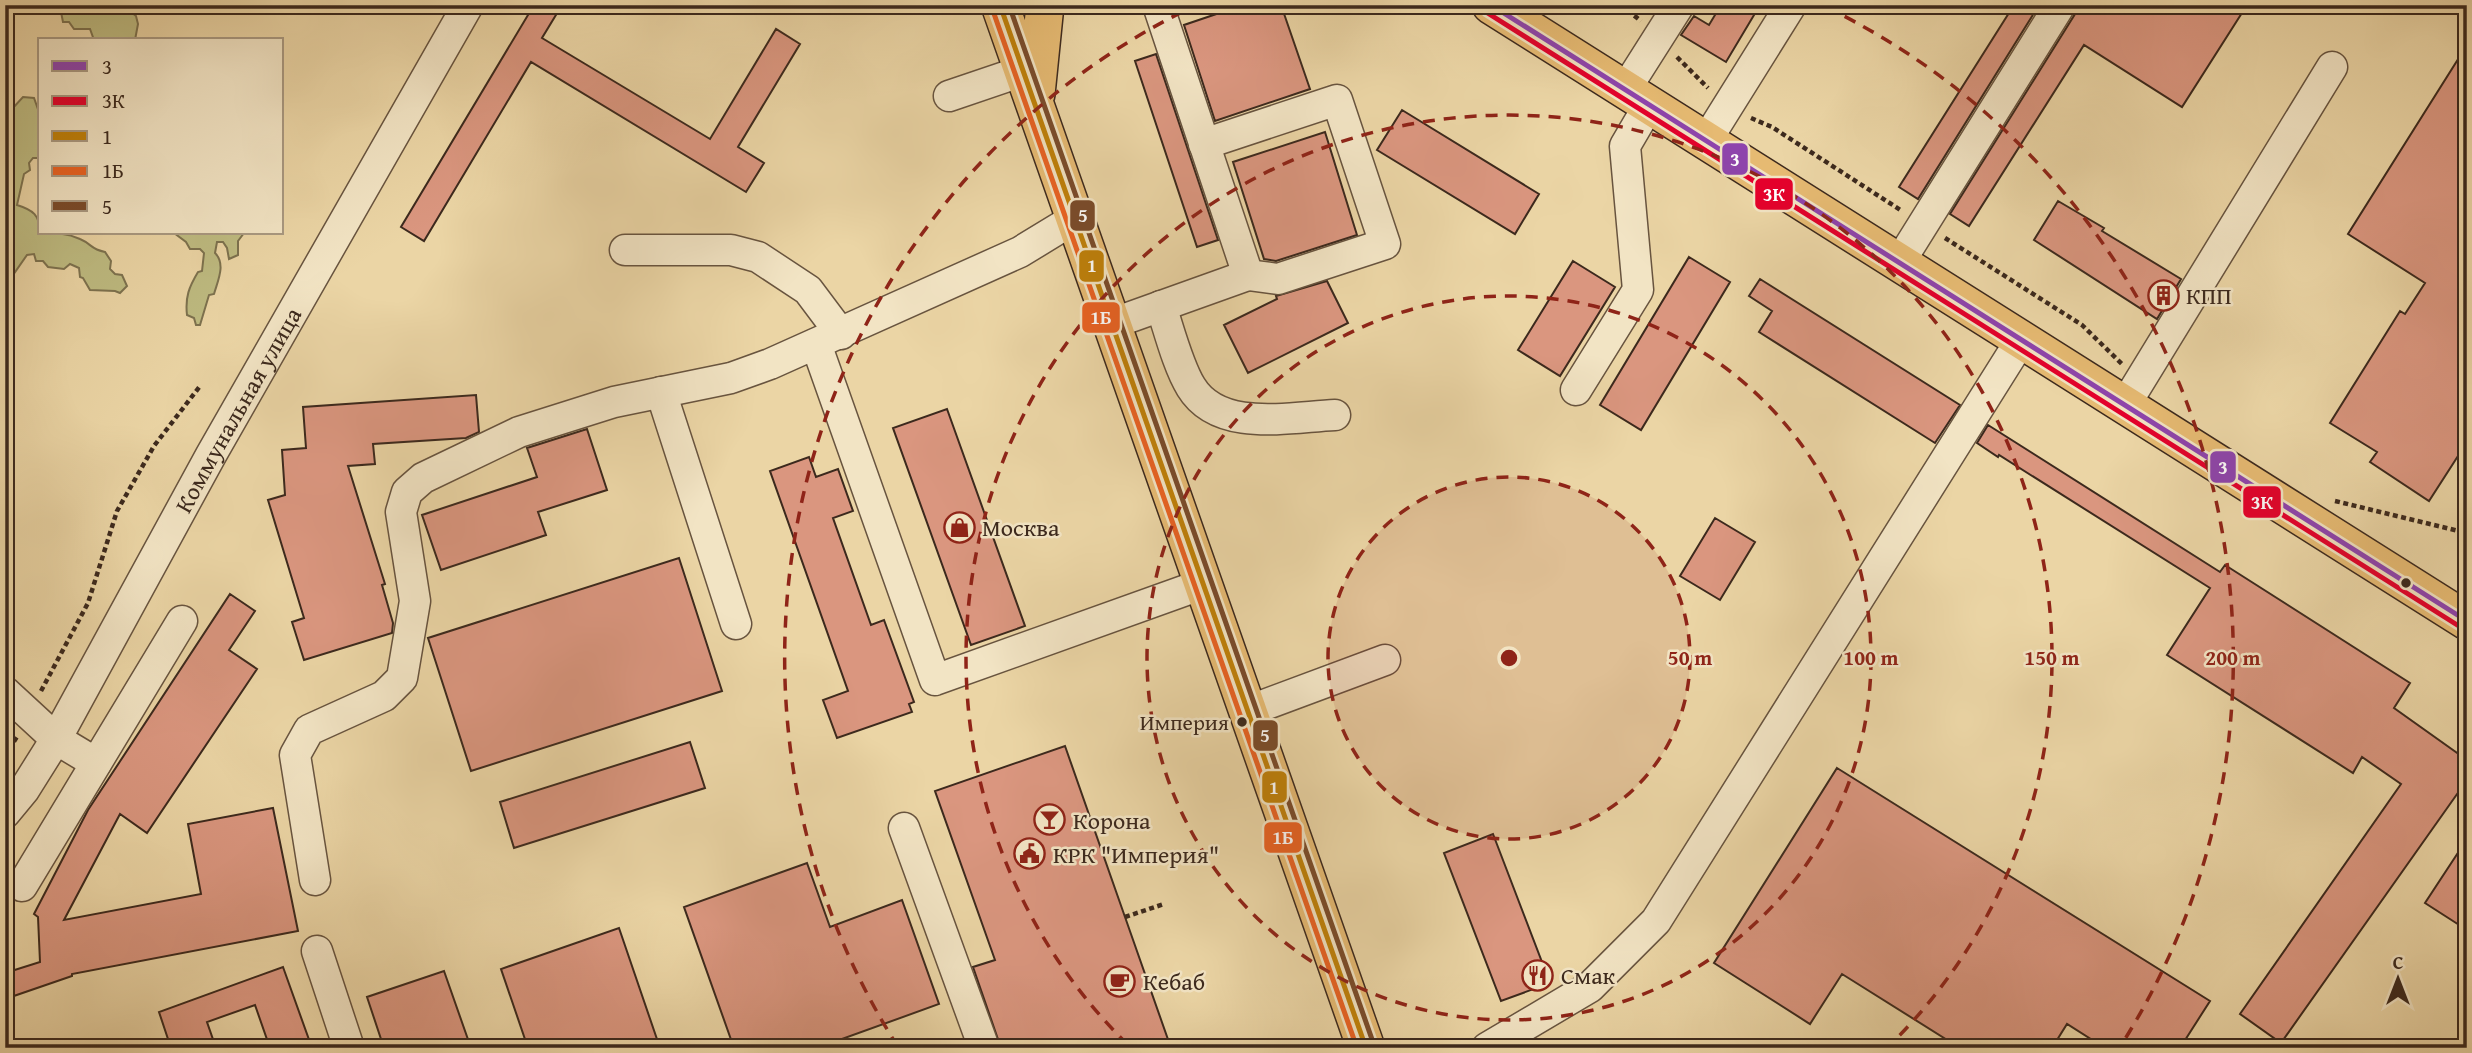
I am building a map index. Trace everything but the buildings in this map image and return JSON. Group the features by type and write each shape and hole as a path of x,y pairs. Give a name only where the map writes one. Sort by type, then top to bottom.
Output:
{"main road":[{"path":"1000,5 1366,1048"},
{"path":"1035,109 1045,5"},
{"path":"1491,5 2021,340 2132,393 2467,621"}],"street":[{"name":"Коммунальная улица","path":"5,813 24,790 56,739 211,454 468,5"},
{"path":"1158,5 1248,275"},
{"path":"1576,390 1638,290 1625,146 1637,98 1658,38 1678,5"},
{"path":"1706,141 1791,5"},
{"path":"1899,262 2060,5"},
{"path":"2132,393 2332,66"},
{"path":"949,96 1023,71"},
{"path":"1111,324 1248,275 1278,279 1385,244 1337,100 1204,144"},
{"path":"315,880 295,755 309,730 384,696 402,678 415,601 401,512 407,492 423,478 519,432 614,402 731,378 828,339 1020,252 1074,219"},
{"path":"625,250 731,250 758,257 808,290 828,339 936,680 1078,618 1203,584"},
{"path":"1161,306 1189,385 1202,402 1219,413 1245,419 1335,415"},
{"path":"1487,1048 1590,987 1656,921 2021,340"},
{"path":"661,392 736,624"},
{"path":"22,886 182,621"},
{"path":"1248,711 1385,660"},
{"path":"5,692 56,739 96,763"},
{"path":"904,828 984,1048"},
{"path":"317,951 349,1048"}],"path":[{"path":"1621,5 1633,12 1727,108 1772,127 2082,325 2132,393"},
{"path":"5,756 88,603 117,511 154,446 200,386"},
{"path":"2334,500 2467,533"},
{"path":"1125,917 1164,904"}],"shaded area":[{"path":"67,5 131,5 131,12 136,16 138,24 135,38 93,38 90,29 74,29 69,22 63,22 61,12"},
{"path":"23,97 34,98 38,109 38,158 33,158 29,163 30,170 24,174 17,205 34,214 38,220 38,234 71,236 105,252 111,261 110,269 115,274 122,275 127,286 120,293 90,290 80,277 79,268 70,264 64,269 48,267 43,261 36,261 34,254 27,255 13,275 5,273 5,106 12,109"},
{"path":"175,234 243,234 238,241 238,255 229,259 223,242 217,242 215,253 220,262 220,272 214,294 209,295 200,325 196,325 194,318 187,315 187,303 192,283 198,272 202,271 204,253 200,249 190,249"}],"transit line":[{"name":"1","path":"1000,5 1366,1048"},
{"name":"5","path":"1009,5 1374,1045"},
{"name":"3","path":"1491,5 2467,621"},
{"name":"1Б","path":"992,8 1357,1048"},
{"name":"3К","path":"1486,12 2462,628"}],"place":[{"name":"КПП","path":"2163,295"},
{"name":"Москва","path":"959,527"},
{"name":"Империя","path":"1242,722"},
{"name":"Корона","path":"1050,820"},
{"name":"КРК \"Империя\"","path":"1030,854"},
{"name":"Смак","path":"1538,975"},
{"name":"Кебаб","path":"1120,981"}]}
